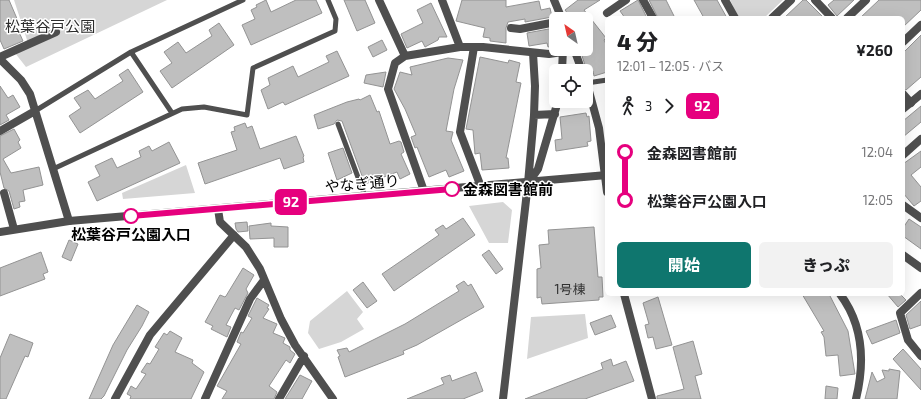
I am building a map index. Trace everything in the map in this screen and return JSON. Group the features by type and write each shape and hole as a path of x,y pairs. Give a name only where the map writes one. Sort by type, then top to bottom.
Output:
{"street":[{"path":"379,0 405,56"},
{"path":"442,0 460,47"},
{"path":"554,0 559,12"},
{"path":"608,13 626,0"},
{"path":"643,0 652,16"},
{"path":"725,0 734,16"},
{"path":"774,16 791,0"},
{"path":"815,0 830,16"},
{"path":"849,16 866,0"},
{"path":"511,28 520,29 549,23"},
{"path":"905,40 921,25"},
{"path":"56,32 0,58 22,80 30,94 69,221"},
{"path":"424,191 388,89 395,62 405,56 460,47 549,54"},
{"path":"474,47 460,132 481,187"},
{"path":"503,399 528,183 534,115 535,86 533,53"},
{"path":"905,108 921,94"},
{"path":"905,96 911,103"},
{"path":"593,101 603,127 605,160"},
{"path":"528,183 538,169 556,108"},
{"path":"0,131 35,111"},
{"path":"534,115 555,114"},
{"path":"905,152 921,139"},
{"name":"やなぎ通り","path":"0,232 69,221 605,176"},
{"path":"4,193 14,229"},
{"path":"905,206 920,216"},
{"path":"218,209 220,222 246,247 264,280 281,319 333,399"},
{"path":"115,399 150,335 234,235"},
{"path":"905,256 921,268"},
{"path":"205,399 250,299 264,280"},
{"path":"921,293 900,313 908,340 921,356"},
{"path":"625,296 652,399"},
{"path":"841,296 855,319 862,351 862,366 856,399"},
{"path":"279,399 304,356"}],"lane":[{"path":"35,111 131,52 243,0"},
{"path":"53,169 182,109 204,108 247,115 253,68 335,31 336,19 328,0"},
{"path":"131,52 172,113"},
{"path":"593,81 605,80"},
{"path":"338,124 365,196"}],"green space":[{"name":"松葉谷戸公園","path":"14,0 167,0 26,67 15,53 29,46"},
{"path":"730,0 783,0 766,16 738,16"},
{"path":"186,165 195,193 123,199 122,193"},
{"path":"503,202 512,210 508,243 489,243 469,206"},
{"path":"347,291 363,312 357,319 364,329 341,342 319,349 308,333 310,321"},
{"path":"585,314 588,338 527,359 531,317"}],"building":[{"path":"0,0 9,0 18,21 15,23 23,41 4,49 0,40"},
{"path":"266,0 271,12 296,0 316,0 322,13 251,45 242,25 255,19 251,10 257,7 256,5"},
{"path":"344,0 365,0 375,23 357,31"},
{"path":"462,0 506,0 506,7 539,1 541,10 550,8 551,12 549,12 549,18 525,22 525,19 508,22 506,28 506,43 490,41 490,38 483,37 485,28 456,21"},
{"path":"578,0 600,0 584,10 586,12 567,12 565,10"},
{"path":"638,0 646,16 624,16 620,11"},
{"path":"649,0 666,0 674,16 657,16"},
{"path":"694,0 717,0 726,16 703,16"},
{"path":"803,0 806,0 822,16 786,16"},
{"path":"834,0 854,0 837,16 828,5"},
{"path":"879,0 921,0 921,10 905,25 905,16 862,16"},
{"path":"431,3 447,37 439,37 438,40 425,47 422,41 407,48 401,34 423,23 417,10"},
{"path":"593,21 605,37 605,73 594,76 593,64 585,64 582,56 593,56"},
{"path":"219,23 234,45 172,88 160,71 172,63 164,52 178,42 186,53 212,36 209,30"},
{"path":"549,29 549,47 547,43 529,46 527,33"},
{"path":"921,35 921,77 906,90 905,90 905,51"},
{"path":"382,40 387,50 373,57 368,47"},
{"path":"337,51 349,76 285,105 283,102 268,109 261,90 270,85 268,78 293,66 298,77 329,62 326,56"},
{"path":"480,57 508,63 509,60 520,63 516,82 521,83 506,158 508,158 509,168 482,170 480,153 475,154 473,130 466,129"},
{"path":"448,58 463,60 454,89 446,131 453,132 451,140 464,171 449,177 446,170 429,177 417,147 415,148 411,137 416,135 405,109 394,89 400,72 412,75 410,67"},
{"path":"128,69 143,92 80,133 69,116 81,108 74,98 88,90 95,99 123,81 119,75"},
{"path":"386,72 383,87 364,83 366,75"},
{"path":"0,86 8,98 13,95 20,107 6,115 9,120 0,125"},
{"path":"370,95 377,112 379,111 390,144 399,141 401,142 404,152 401,154 410,174 400,179 397,172 365,184 342,121 337,120 334,124 318,129 314,115 347,102 360,100"},
{"path":"921,106 921,122 905,135 905,119"},
{"path":"586,113 587,117 589,116 591,141 587,142 588,146 556,151 555,140 562,139 560,117"},
{"path":"245,123 247,128 252,126 260,149 296,136 304,156 304,162 284,169 280,158 205,184 198,163 237,150 231,132 235,131 234,127"},
{"path":"14,129 20,140 18,142 21,148 3,159 11,173 39,167 43,185 23,190 25,201 19,202 20,207 14,209 9,191 4,188 0,172 0,136"},
{"path":"169,142 180,163 97,201 88,182 100,176 95,166 112,158 117,168 141,157 139,151 149,146 152,151"},
{"path":"343,148 352,173 337,180 328,153"},
{"path":"921,151 921,167 911,175 921,187 921,201 914,206 905,195 905,163"},
{"path":"463,218 475,235 394,291 382,274 439,235 435,230 443,225 446,229"},
{"path":"909,219 921,227 921,249 905,237 905,225"},
{"path":"247,222 248,231 238,232 235,223"},
{"path":"271,223 271,226 288,227 288,247 274,247 274,238 250,239 249,226"},
{"path":"594,227 598,277 602,277 603,297 599,297 599,300 542,304 541,297 537,298 537,269 541,268 539,245 549,244 548,230"},
{"path":"69,240 78,244 71,261 62,257"},
{"path":"489,250 503,269 496,274 482,255"},
{"path":"41,252 48,272 43,274 45,279 0,296 0,268"},
{"path":"243,268 254,275 246,289 248,293 239,310 235,308 226,325 231,327 227,337 211,329 213,326 205,322 220,295 226,296"},
{"path":"464,281 468,286 471,284 484,307 417,345 403,351 404,354 345,377 337,350 347,348 349,352 405,324 459,291 456,286"},
{"path":"363,282 377,301 367,308 353,290"},
{"path":"803,296 830,296 848,331 855,374 840,376 838,355 826,356 824,337 821,332 824,331"},
{"path":"889,296 902,296 906,300 898,307"},
{"path":"658,297 672,345 656,349 653,337 648,338 645,325 649,324 643,303"},
{"path":"257,298 269,305 267,308 269,309 263,318 277,324 273,333 285,338 283,343 290,347 290,350 295,354 290,363 286,360 269,386 277,392 274,399 222,399 227,391 217,386 241,344 237,342 241,332 243,333 252,318 248,316"},
{"path":"921,301 921,325 910,329 906,315"},
{"path":"137,305 149,312 142,326 127,350 104,396 101,399 89,399 113,345"},
{"path":"611,315 616,327 595,335 590,323"},
{"path":"896,320 900,333 872,344 866,331"},
{"path":"170,331 182,338 175,352 193,360 192,363 204,372 191,399 130,399 131,396 127,394 131,386 136,389 146,374 141,372 147,363 150,364 159,349 155,347 164,333 167,335"},
{"path":"10,334 33,343 28,357 25,356 6,399 0,399 0,358"},
{"path":"693,341 702,374 695,376 701,399 657,399 657,396 684,389 673,347"},
{"path":"903,349 921,369 921,390 893,359"},
{"path":"611,359 613,366 626,361 634,381 585,399 525,399 603,369 601,363"},
{"path":"889,369 900,371 897,399 865,399 872,372 877,382 885,378 882,370 889,371"},
{"path":"476,372 483,391 463,399 407,399 444,384 441,378 450,375 452,381"},
{"path":"300,375 312,381 302,399 285,399"},
{"path":"826,386 838,388 837,399 825,399"}],"bus line":[{"name":"92","path":"131,216 452,189"}],"place":[{"name":"金森図書館前","path":"452,189"},
{"name":"松葉谷戸公園入口","path":"131,216"}]}
